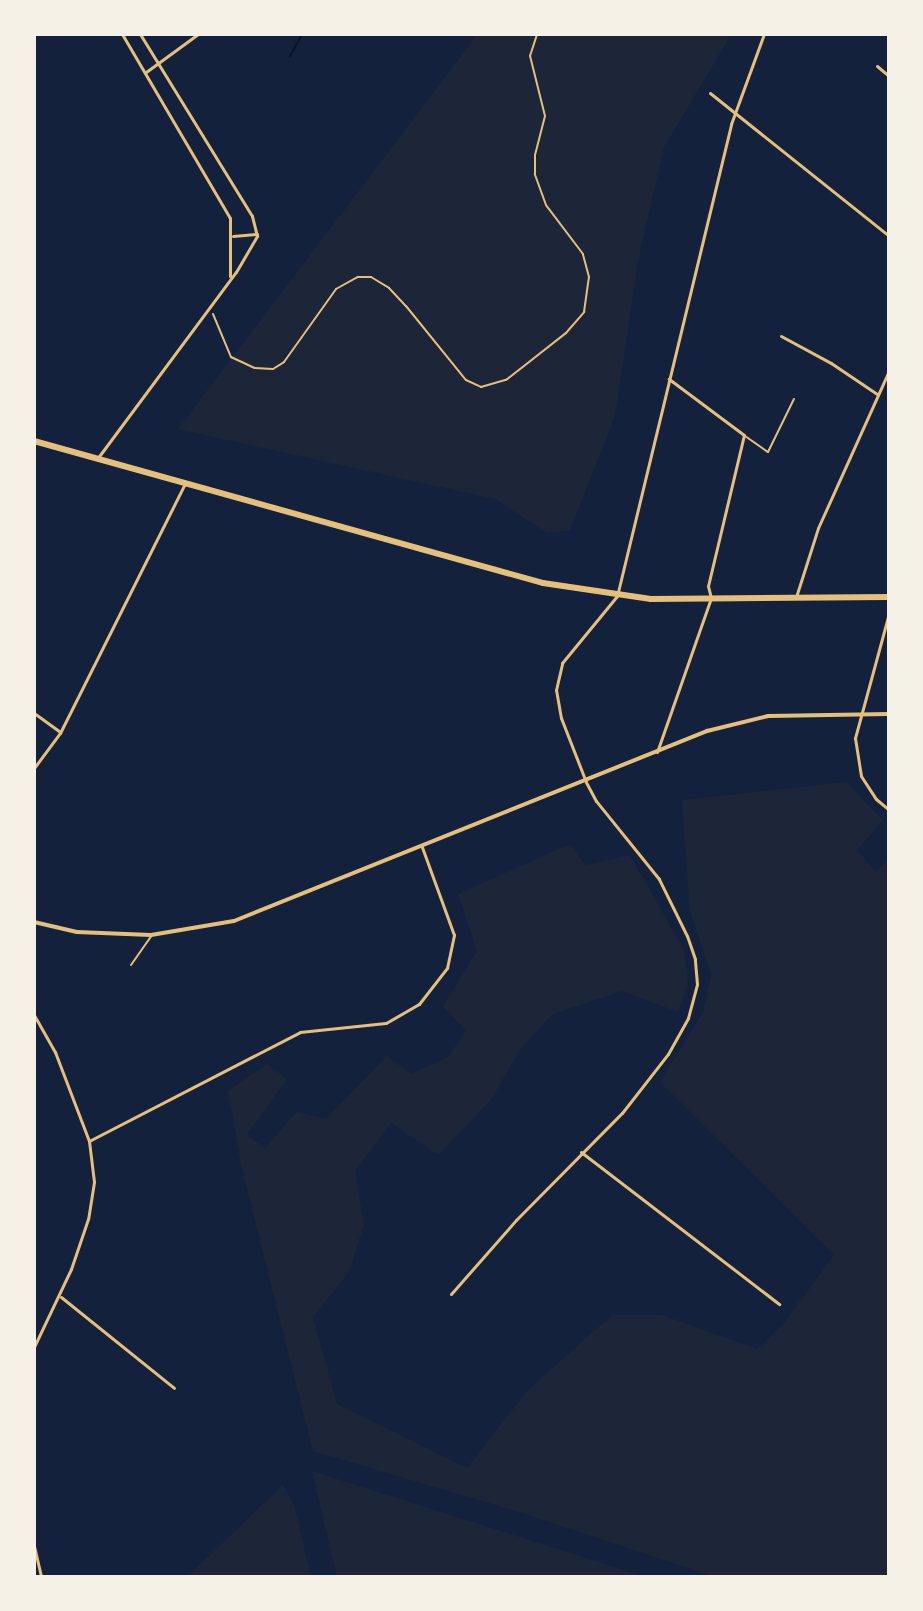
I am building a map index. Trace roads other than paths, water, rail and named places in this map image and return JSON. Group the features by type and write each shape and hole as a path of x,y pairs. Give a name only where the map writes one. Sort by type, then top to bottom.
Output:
{"main road":[{"path":"34,441 543,583 617,596 889,597"}],"street":[{"path":"122,34 230,218 233,236 230,276"},
{"path":"97,459 254,246 257,234 252,216 140,34"},
{"path":"146,72 198,34"},
{"path":"451,1294 581,1152 622,1113 668,1054 688,1018 697,984 695,959 687,936 659,879 596,801 586,782 561,718 556,690 562,663 617,596 736,112 764,34"},
{"path":"877,66 889,76"},
{"path":"710,93 889,236"},
{"path":"233,236 257,234"},
{"path":"781,336 831,363 878,395"},
{"path":"796,598 818,528 889,371"},
{"path":"656,753 711,598 708,586 744,435 669,379"},
{"path":"34,768 60,733 185,483"},
{"path":"889,613 855,738 857,765 870,791 889,810"},
{"path":"34,713 60,733"},
{"path":"34,922 77,932 151,935 234,921 707,731 768,716 889,714"},
{"path":"89,1141 300,1032 386,1023 419,1004 447,968 454,935 422,847"},
{"path":"34,1015 55,1052 89,1141 94,1165 92,1202 61,1297 34,1347"},
{"path":"581,1152 779,1304"},
{"path":"61,1297 174,1388"},
{"path":"34,1546 41,1577"}],"lane":[{"path":"744,435 768,452 794,399"},
{"path":"131,965 151,935"}],"waterway":[{"path":"290,56 302,34"}]}
